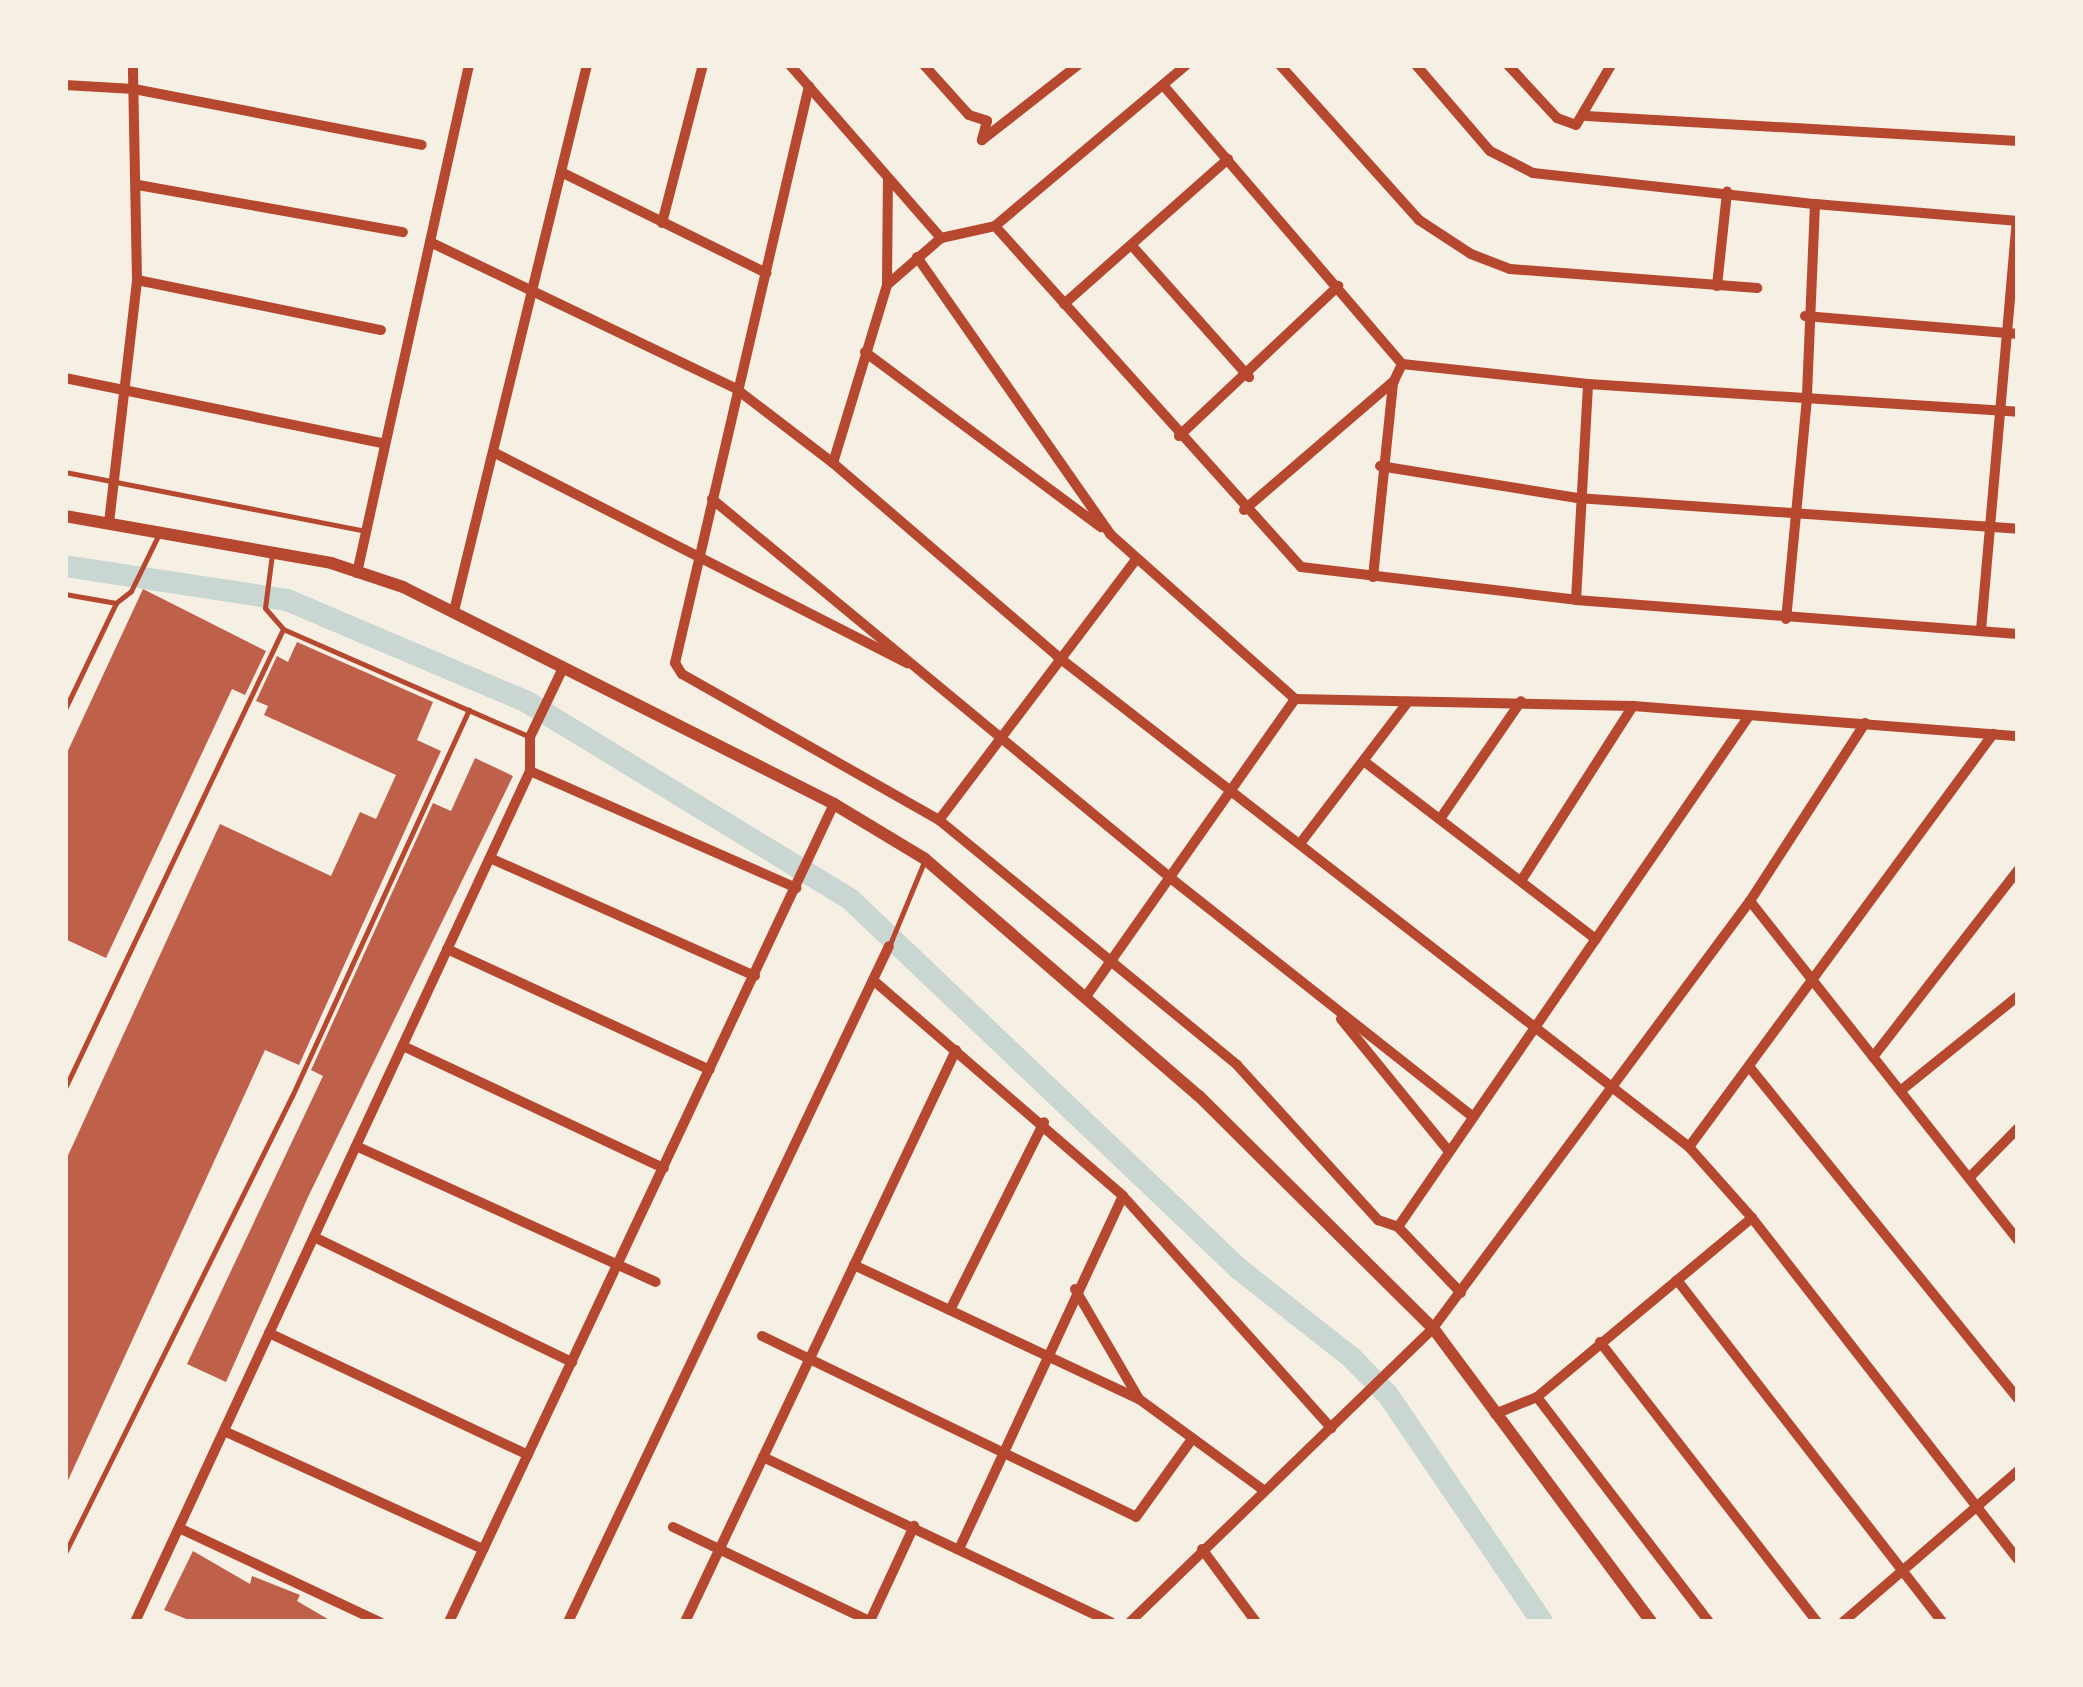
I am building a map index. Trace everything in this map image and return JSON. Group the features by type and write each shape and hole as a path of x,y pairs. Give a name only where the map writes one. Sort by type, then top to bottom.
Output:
{"street":[{"path":"109,524 112,481 128,391 136,280 138,185 133,65"},
{"path":"357,572 469,65"},
{"path":"454,611 495,453 530,287 588,65"},
{"path":"662,223 703,65"},
{"path":"790,65 941,238"},
{"path":"924,65 969,115 987,121 982,140 1078,65"},
{"path":"887,285 941,238 996,226 1186,65"},
{"path":"1280,65 1419,220 1471,254 1510,268 1757,288"},
{"path":"1416,65 1490,151 1533,173 1815,204 2018,221 2012,333 1986,526 1981,630"},
{"path":"1508,65 1557,118 1576,125 1586,116 1611,65"},
{"path":"1163,85 1402,364 1588,384 2018,412"},
{"path":"65,86 134,89 422,144"},
{"path":"810,86 735,388 699,561 674,648 682,674 939,820 1238,1064 1378,1220 1398,1227 1462,1293"},
{"path":"1586,116 2018,142"},
{"path":"1064,304 1134,248 1228,159"},
{"path":"561,172 766,273"},
{"path":"833,463 887,285 888,179"},
{"path":"138,185 403,232"},
{"path":"1717,286 1727,192"},
{"path":"1786,619 1807,398 1806,316 1815,204"},
{"path":"996,226 1244,510 1300,567 1576,600 2018,634"},
{"path":"430,242 735,388 833,463 1057,656 1230,785 1689,1147 1752,1218 2018,1560"},
{"path":"1134,248 1249,377"},
{"path":"917,257 1110,534 1135,561 1295,699 1633,706 2018,736"},
{"path":"136,280 382,330"},
{"path":"1179,436 1249,377 1338,286"},
{"path":"1806,316 2012,333"},
{"path":"865,352 1110,534"},
{"path":"1373,577 1380,466 1394,381 1402,364"},
{"path":"65,378 384,444"},
{"path":"1244,510 1394,381"},
{"path":"1576,600 1577,498 1588,384"},
{"path":"495,453 699,561 918,668"},
{"path":"1380,466 1577,498 2018,529"},
{"path":"712,499 1003,734 1173,880 1471,1115"},
{"path":"65,516 357,572 454,611 834,804 925,859 1086,994 1199,1096 1433,1328 1650,1622"},
{"path":"939,820 1057,656 1135,561"},
{"path":"139,1621 178,1528 530,771 530,737 563,668"},
{"path":"1086,994 1173,880 1230,785 1295,699"},
{"path":"1440,820 1521,701"},
{"path":"1302,841 1408,702"},
{"path":"1521,881 1633,706"},
{"path":"1398,1227 1533,1022 1596,939 1749,716"},
{"path":"1130,1622 1262,1489 1433,1328 1462,1293 1750,901 1865,723"},
{"path":"1689,1147 1751,1069 1810,982 1993,734"},
{"path":"1364,762 1596,939"},
{"path":"530,771 798,886"},
{"path":"448,1622 834,804"},
{"path":"490,858 754,976"},
{"path":"1873,1057 2018,870"},
{"path":"1750,901 1810,982 1904,1088 2018,1240"},
{"path":"568,1622 889,946"},
{"path":"447,950 710,1070"},
{"path":"873,980 1044,1122 1123,1196 1331,1428"},
{"path":"1904,1088 2018,996"},
{"path":"1326,1001 1448,1150"},
{"path":"402,1046 664,1168"},
{"path":"685,1622 956,1050"},
{"path":"1751,1069 2018,1399"},
{"path":"950,1310 1044,1122"},
{"path":"1971,1176 2018,1128"},
{"path":"356,1146 656,1282"},
{"path":"960,1547 1076,1289 1123,1196"},
{"path":"1496,1414 1537,1397 1752,1218"},
{"path":"314,1237 572,1362"},
{"path":"854,1265 1139,1399 1262,1489"},
{"path":"1677,1280 1942,1622"},
{"path":"1076,1289 1139,1399"},
{"path":"270,1333 528,1455"},
{"path":"762,1336 1136,1517 1192,1439"},
{"path":"1600,1342 1817,1622"},
{"path":"1537,1397 1709,1622"},
{"path":"224,1431 483,1549"},
{"path":"763,1457 960,1547 1111,1622"},
{"path":"1843,1622 2018,1471"},
{"path":"672,1527 853,1619 870,1622 914,1526"},
{"path":"178,1528 380,1622"},
{"path":"1202,1549 1256,1622"}],"lane":[{"path":"65,472 365,531"},
{"path":"65,709 116,603 130,590 159,533"},
{"path":"272,554 265,608 283,629 530,737"},
{"path":"65,594 116,603"},
{"path":"65,1088 283,629"},
{"path":"65,1553 292,1096 469,710"},
{"path":"889,946 925,859"}],"building":[{"path":"143,589 266,651 245,695 232,689 106,958 65,939 65,757"},
{"path":"297,642 433,702 417,740 441,751 299,1065 265,1050 65,1487 65,1162 220,824 331,876 360,812 376,819 396,775 264,715 268,706 256,701 277,656 288,662"},
{"path":"475,758 513,776 308,1197 226,1382 187,1364 323,1076 311,1070 433,803 451,811"},
{"path":"193,1551 250,1584 252,1576 300,1595 297,1601 333,1622 194,1622 164,1610"}],"waterway":[{"path":"65,566 287,600 527,702 851,900 1239,1269 1351,1357 1388,1395 1542,1622"}]}
